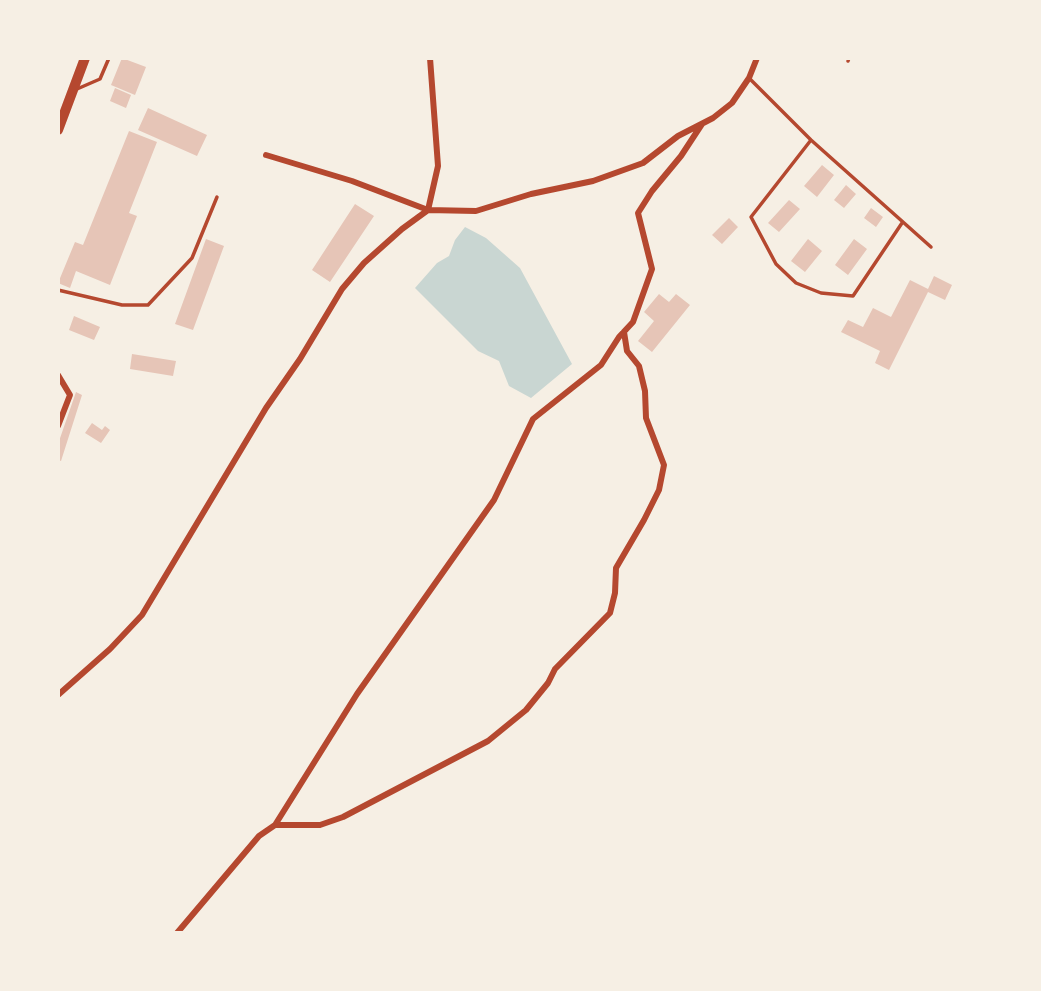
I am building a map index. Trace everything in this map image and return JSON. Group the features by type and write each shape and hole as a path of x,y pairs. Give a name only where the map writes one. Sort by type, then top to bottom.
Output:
{"main road":[{"path":"58,130 85,58"}],"street":[{"path":"58,695 110,649 142,615 342,289 373,255 428,210 438,166 430,58"},
{"path":"266,155 352,180 428,210 476,211 531,194 593,181 643,163 678,136 713,118 732,103 749,78 757,58"},
{"path":"177,933 259,836 275,825 357,694 494,500 533,419 601,365 633,322 652,270 638,213 702,124"},
{"path":"275,825 320,825 344,817 488,741 526,710 548,683 555,669 610,613 615,593 615,568 659,490 664,465 646,418 645,391 639,366 627,351 624,332"},
{"path":"58,375 70,395 58,426"}],"lane":[{"path":"72,92 100,79 109,58"},
{"path":"749,78 811,140 931,247"},
{"path":"811,140 751,217 776,264 796,283 821,293 853,296 902,223"},
{"path":"58,290 122,304 148,305 192,258 217,197"}],"shaded area":[{"path":"465,227 486,238 520,268 572,364 531,398 509,386 499,361 478,351 415,288 437,263 449,256 455,240"}],"building":[{"path":"122,58 146,67 135,95 111,85"},
{"path":"115,88 131,95 126,108 110,101"},
{"path":"148,108 207,135 197,156 138,130"},
{"path":"129,131 157,142 129,213 137,216 110,285 76,271 70,288 58,283 75,242 83,245"},
{"path":"822,165 834,175 817,197 804,186"},
{"path":"846,185 856,194 844,208 834,200"},
{"path":"789,200 800,209 779,232 768,223"},
{"path":"355,204 374,216 330,282 312,270"},
{"path":"871,208 883,217 876,227 864,218"},
{"path":"729,218 738,227 722,244 712,235"},
{"path":"206,239 224,246 193,330 175,324"},
{"path":"808,239 822,251 805,272 791,261"},
{"path":"854,239 867,249 848,275 835,265"},
{"path":"934,276 952,285 945,300 928,292 889,370 875,363 880,351 841,332 848,320 863,327 873,308 891,317 910,280 928,289"},
{"path":"659,294 669,302 676,294 690,305 652,352 638,341 654,321 644,312"},
{"path":"74,316 100,327 94,340 69,330"},
{"path":"132,354 176,361 173,376 130,369"},
{"path":"76,392 82,395 61,461 58,460 58,444"},
{"path":"92,423 102,430 105,426 110,430 101,443 85,433"}]}
